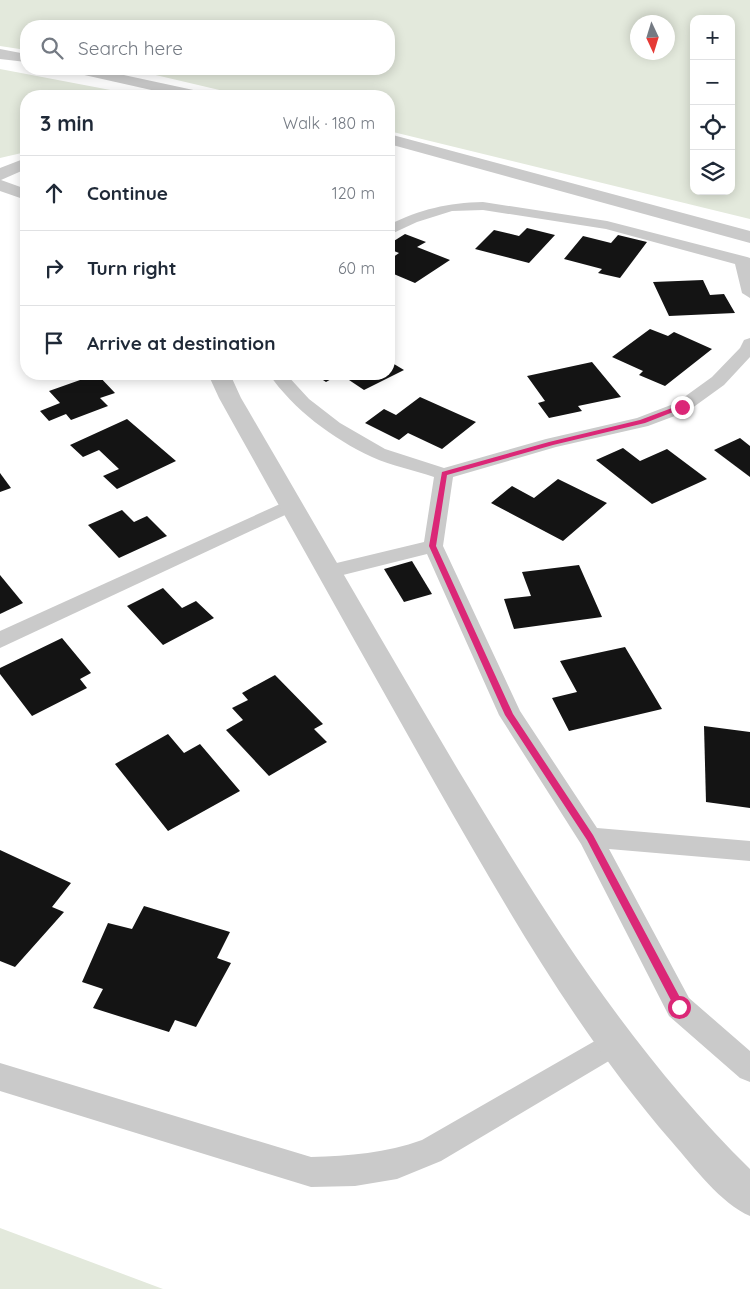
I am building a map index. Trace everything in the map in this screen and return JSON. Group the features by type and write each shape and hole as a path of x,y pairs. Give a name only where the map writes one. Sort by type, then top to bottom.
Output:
{"street":[{"path":"0,54 20,57"},
{"path":"102,75 166,90"},
{"path":"395,141 750,237"},
{"path":"0,174 20,166"},
{"path":"0,185 20,193"},
{"path":"222,380 327,572 502,871 577,990 614,1043 682,1126 750,1196"}],"lane":[{"path":"395,228 412,219 451,207 483,206 606,225 746,262 750,294"},
{"path":"282,380 303,403 334,427 379,453 444,474 552,443 642,422 682,407 718,381 748,349 750,343"},
{"path":"444,474 433,546 510,715 590,837 679,1007 750,1070"},
{"path":"0,640 291,505"},
{"path":"327,572 433,546"},
{"path":"590,837 750,851"},
{"path":"0,1076 312,1172 355,1171 397,1164 431,1151 614,1043"}],"shaded area":[{"path":"0,0 750,0 750,219 395,132 395,90 219,90 156,75 395,75 395,20 20,20 20,49 0,46"},
{"path":"0,69 20,73 20,75 32,75 110,90 20,90 20,153 0,158"},
{"path":"0,1228 163,1289 0,1289"}],"building":[{"path":"527,228 555,235 529,263 475,249 494,230 519,236"},
{"path":"405,234 426,242 417,247 450,260 415,283 395,275 395,256 399,253 395,251 395,240"},
{"path":"618,235 647,242 620,278 598,273 602,269 564,259 583,236 611,243"},
{"path":"703,280 710,295 724,294 735,313 669,316 653,282"},
{"path":"650,329 668,336 674,332 712,349 665,386 639,375 643,371 612,357"},
{"path":"592,362 621,397 578,406 582,411 549,418 538,403 545,401 527,376"},
{"path":"395,365 404,370 395,374"},
{"path":"80,380 103,380 115,393 100,398 108,406 71,420 66,414 49,421 40,411 60,403 49,391"},
{"path":"349,380 384,380 364,390"},
{"path":"420,397 476,422 442,449 408,433 399,440 365,423 384,409 396,415"},
{"path":"127,419 176,461 117,489 103,476 119,469 99,450 83,457 70,445"},
{"path":"740,438 750,446 750,477 714,450"},
{"path":"623,448 640,461 667,449 707,479 652,504 596,460"},
{"path":"0,473 11,488 0,492"},
{"path":"558,479 607,503 563,541 491,503 512,486 534,498"},
{"path":"122,510 134,522 147,516 167,536 119,558 88,525"},
{"path":"412,561 432,594 404,602 384,569"},
{"path":"579,565 602,617 514,629 504,599 531,596 522,572"},
{"path":"0,575 23,603 0,614"},
{"path":"163,588 182,608 196,601 214,618 163,645 127,606"},
{"path":"62,638 91,673 80,679 87,688 32,716 0,674 0,668"},
{"path":"625,647 662,709 569,731 552,698 577,692 560,661"},
{"path":"275,675 323,724 314,729 327,742 269,776 226,730 243,720 232,708 248,700 242,693"},
{"path":"704,726 750,732 750,808 706,802"},
{"path":"168,734 184,753 200,744 240,791 168,831 115,764"},
{"path":"0,850 71,883 52,907 64,912 15,967 0,961"},
{"path":"144,906 230,932 217,958 231,963 196,1027 175,1020 169,1032 93,1008 103,989 82,982 108,923 132,929"}],"route":[{"path":"679,1007 590,837 510,715 433,546 444,474 552,443 642,422 682,407"}]}
